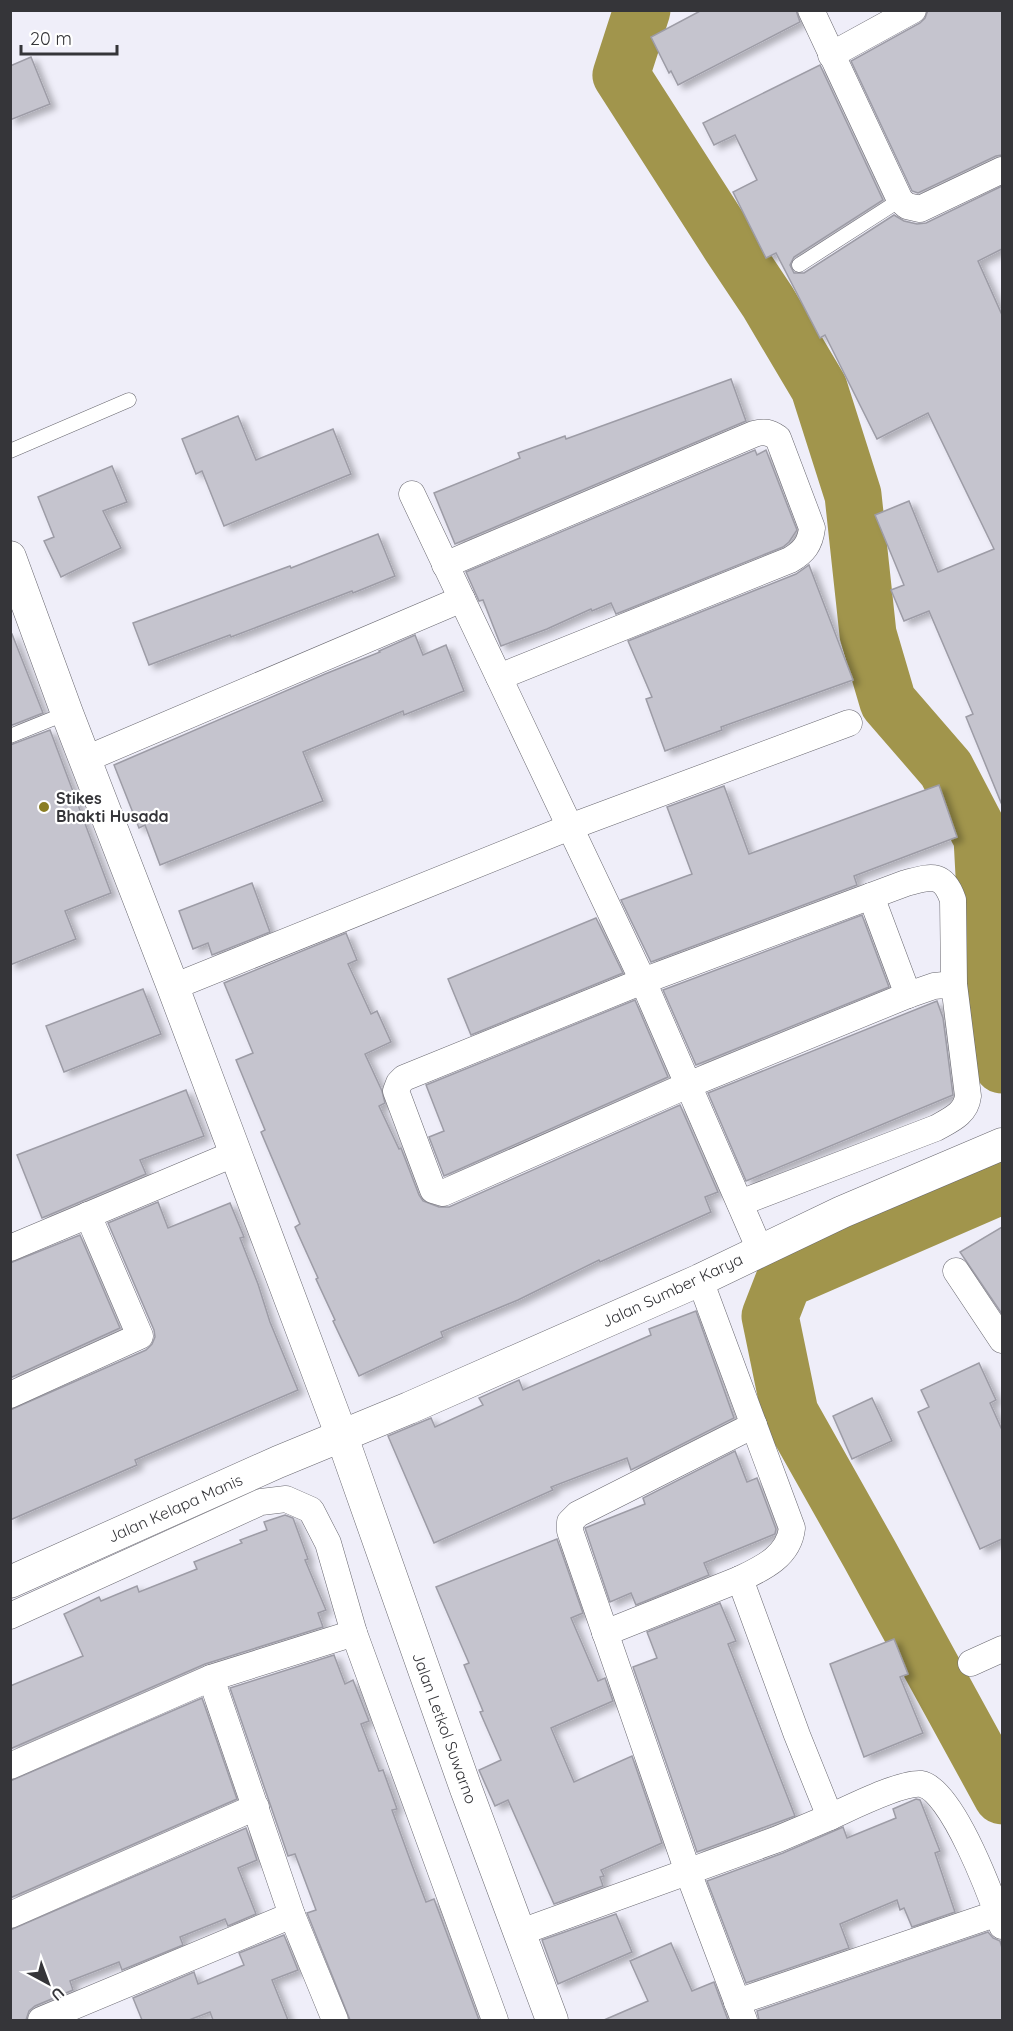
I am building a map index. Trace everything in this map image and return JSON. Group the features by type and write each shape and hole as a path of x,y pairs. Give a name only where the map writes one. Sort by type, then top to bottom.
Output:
{"street":[{"path":"811,10 831,55 910,205 1002,170"},
{"path":"831,55 913,10"},
{"path":"445,565 754,434 770,432 778,438 812,528 811,539 801,553 790,560 499,677"},
{"path":"412,494 643,981 760,1250"},
{"name":"Jalan Letkol Suwarno","path":"10,557 67,714 173,987 341,1434 466,1789 552,2020"},
{"path":"86,759 462,599"},
{"path":"173,987 570,827 849,723"},
{"path":"740,1203 936,1128 960,1114 967,1104 968,1096 954,984 953,900 950,890 940,879 931,876 871,896 643,981 404,1078 396,1091 433,1190 443,1193 688,1084 908,996 934,987 954,984"},
{"path":"871,896 908,996"},
{"name":"Jalan Sumber Karya","path":"341,1434 409,1408 1002,1144"},
{"path":"10,1248 236,1153"},
{"path":"10,1395 140,1336 88,1215"},
{"path":"956,1271 1002,1340"},
{"path":"605,1633 761,1569 782,1552 791,1541 792,1528 700,1280"},
{"path":"520,1932 688,1872 778,1839 902,1787 921,1784 932,1788 960,1827 1000,1920 741,2011 688,1872 570,1531 570,1522 578,1514 754,1425"},
{"name":"Jalan Kelapa Manis","path":"10,1582 341,1434"},
{"path":"10,1616 261,1502 286,1499 310,1510 328,1543 354,1633 495,2020"},
{"path":"740,1579 792,1724 830,1816"},
{"path":"10,1766 212,1678 354,1633"},
{"path":"971,1663 1002,1649"},
{"path":"212,1678 292,1915 335,2020"},
{"path":"10,1915 256,1807"},
{"path":"41,2020 292,1915"}],"lane":[{"path":"799,265 910,205"},
{"path":"10,452 129,400"},
{"path":"10,736 67,714"}],"building":[{"path":"702,10 796,10 800,22 678,85 671,71 669,73 651,37"},
{"path":"928,10 1002,10 1002,155 918,193 912,191 851,61 920,23"},
{"path":"31,57 50,104 10,120 10,66"},
{"path":"820,65 883,200 794,257 790,265 794,273 804,273 894,215 904,221 917,224 926,223 1002,186 1002,249 978,261 1002,315 1002,805 966,717 973,714 929,611 904,621 891,590 904,585 875,515 909,501 938,572 994,549 928,413 877,439 825,335 820,338 776,253 766,258 733,192 757,180 735,135 714,145 703,123"},
{"path":"731,379 746,421 455,544 434,493 520,458 518,453 565,436 566,439"},
{"path":"238,416 256,460 333,429 351,474 224,526 202,471 196,474 182,439"},
{"path":"755,450 757,455 766,450 797,530 783,547 616,614 611,603 501,646 483,600 479,601 466,572"},
{"path":"112,466 127,502 103,511 121,548 61,577 44,541 54,537 38,497"},
{"path":"378,534 395,576 149,665 133,623 290,566 291,568"},
{"path":"809,565 853,680 721,727 722,730 665,751 646,699 652,697 628,641 796,574"},
{"path":"12,634 43,713 10,726 10,635"},
{"path":"415,635 423,655 446,645 464,691 404,715 403,711 303,752 323,801 160,865 145,825 139,828 114,765"},
{"name":"Stikes Bhakti Husada","path":"50,730 111,893 65,911 76,939 10,965 10,745"},
{"path":"939,785 957,837 854,876 857,885 651,962 621,900 692,874 667,807 724,786 749,854"},
{"path":"252,883 270,932 212,955 208,943 193,949 179,911"},
{"path":"862,915 889,987 696,1065 663,990"},
{"path":"596,918 623,973 471,1035 448,979"},
{"path":"346,933 357,960 348,964 371,1014 377,1011 391,1042 365,1054 382,1091 385,1103 379,1106 399,1149 401,1148 423,1201 439,1207 449,1207 680,1105 718,1192 705,1197 711,1212 600,1262 599,1260 518,1300 441,1332 443,1337 359,1376 333,1321 335,1320 295,1227 300,1224 261,1132 265,1130 236,1060 253,1053 224,983"},
{"path":"143,989 161,1034 64,1072 46,1026"},
{"path":"635,1000 668,1077 444,1176 429,1137 444,1131 426,1085"},
{"path":"937,1001 943,1018 953,1095 746,1181 708,1093"},
{"path":"186,1090 204,1136 140,1160 146,1174 42,1218 17,1155"},
{"path":"158,1202 168,1228 230,1203 244,1237 240,1238 270,1322 298,1390 135,1460 137,1465 10,1520 10,1410 146,1350 152,1344 155,1337 154,1330 108,1223"},
{"path":"1002,1227 1002,1314 960,1252"},
{"path":"80,1235 120,1328 10,1378 10,1263"},
{"path":"696,1311 734,1418 631,1470 627,1458 551,1487 553,1490 434,1543 388,1436 431,1418 435,1427 483,1405 479,1398 519,1380 523,1390 651,1335 649,1329"},
{"path":"979,1363 996,1400 990,1403 1002,1430 1002,1539 980,1549 918,1412 929,1407 921,1390"},
{"path":"872,1398 892,1441 852,1459 833,1416"},
{"path":"735,1451 747,1482 757,1478 776,1529 775,1534 704,1563 709,1575 636,1605 631,1593 610,1602 585,1528 645,1504 643,1498"},
{"path":"285,1515 293,1518 308,1559 305,1560 326,1610 318,1613 323,1627 205,1664 10,1749 10,1686 83,1656 64,1614 99,1597 101,1601 137,1586 139,1592 197,1569 194,1562 242,1543 240,1540 267,1530 264,1522"},
{"path":"557,1539 583,1613 571,1618 598,1681 605,1678 613,1701 551,1728 574,1782 632,1756 662,1843 601,1870 604,1876 600,1877 603,1886 554,1904 508,1800 495,1806 479,1770 501,1760 480,1712 483,1711 464,1665 469,1663 436,1587"},
{"path":"720,1603 736,1641 728,1644 795,1816 697,1852 633,1667 657,1658 647,1632"},
{"path":"894,1639 908,1674 900,1677 923,1733 864,1757 830,1664"},
{"path":"334,1655 345,1684 353,1680 369,1721 361,1724 379,1771 383,1770 397,1809 392,1810 412,1865 426,1902 434,1899 479,2020 350,2020 307,1913 316,1910 295,1854 288,1856 230,1688"},
{"path":"202,1698 237,1799 10,1898 10,1781"},
{"path":"916,1799 920,1800 940,1851 935,1853 955,1912 912,1927 904,1908 900,1910 897,1900 840,1924 849,1948 746,1983 707,1881 783,1853 843,1827 847,1838 896,1818 893,1809"},
{"path":"246,1828 257,1860 238,1868 256,1914 228,1926 225,1919 180,1937 183,1945 122,1970 119,1962 70,1981 73,1990 35,2006 29,2011 26,2020 10,2020 10,1930"},
{"path":"616,1914 632,1952 558,1984 542,1940"},
{"path":"988,1932 1000,1941 1002,1948 1002,2020 759,2020 757,2011"},
{"path":"284,1935 298,1970 272,1980 288,2020 213,2020 210,2012 189,2020 142,2020 133,1998 194,1972 198,1984 244,1965 239,1953"},
{"path":"671,1943 692,1991 714,1982 728,2020 604,2020 648,2001 630,1961"}],"waterway":[{"path":"642,10 621,75 768,302 819,388 853,495 868,634 888,702 946,769 982,838 989,967 1002,1065"},
{"path":"1002,1178 991,1190 784,1280 770,1316 790,1413 1002,1796"}],"place":[{"name":"Stikes Bhakti Husada","path":"44,807"}]}
